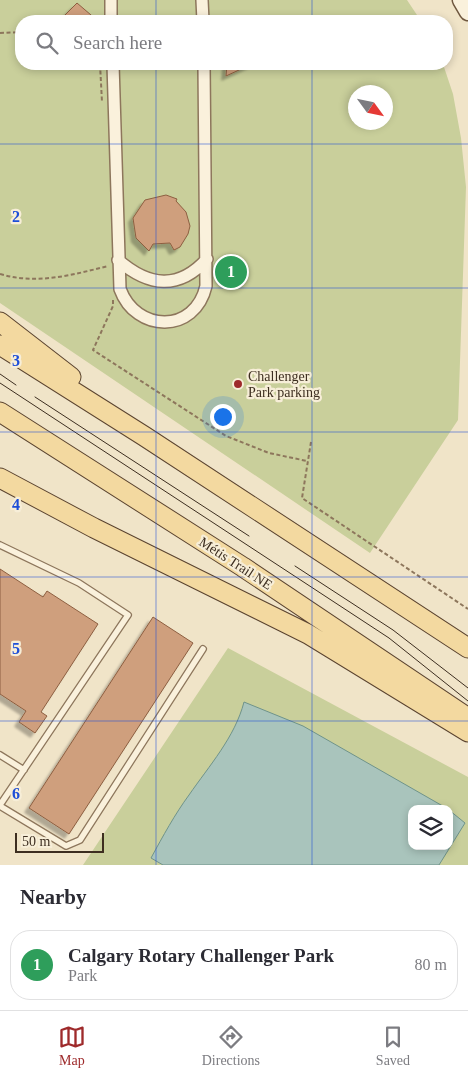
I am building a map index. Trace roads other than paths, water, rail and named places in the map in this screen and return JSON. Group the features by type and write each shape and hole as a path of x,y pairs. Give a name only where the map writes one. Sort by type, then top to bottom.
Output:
{"main road":[{"path":"0,322 144,436"},
{"path":"0,345 144,436 468,648"},
{"name":"Métis Trail NE","path":"0,412 243,567 394,678 468,718"},
{"path":"0,478 94,528 394,678 468,732"}],"street":[{"path":"111,0 111,15"},
{"path":"202,0 203,15"},
{"path":"461,0 468,12"},
{"path":"112,70 120,289 125,302 135,312 147,319 163,322 180,320 192,314 198,306 206,286 204,70"},
{"path":"118,260 136,274 148,280 159,281 183,279 198,269 207,259"}],"lane":[{"path":"0,545 79,583 128,615 0,806 66,846 80,840 203,649"},
{"path":"0,755 24,770"}],"water":[{"path":"244,702 303,726 441,805 408,805 408,850 448,850 439,865 163,865 151,858 179,810 228,739"},
{"path":"453,813 465,823 453,842"}],"tram line":[{"path":"0,374 16,385"},
{"path":"0,383 389,638 468,701"},
{"path":"35,397 249,536"},
{"path":"295,566 393,630 468,688"}],"place":[{"name":"Calgary Rotary Challenger Park","path":"231,272"},
{"name":"Challenger Park parking","path":"238,384"}]}
